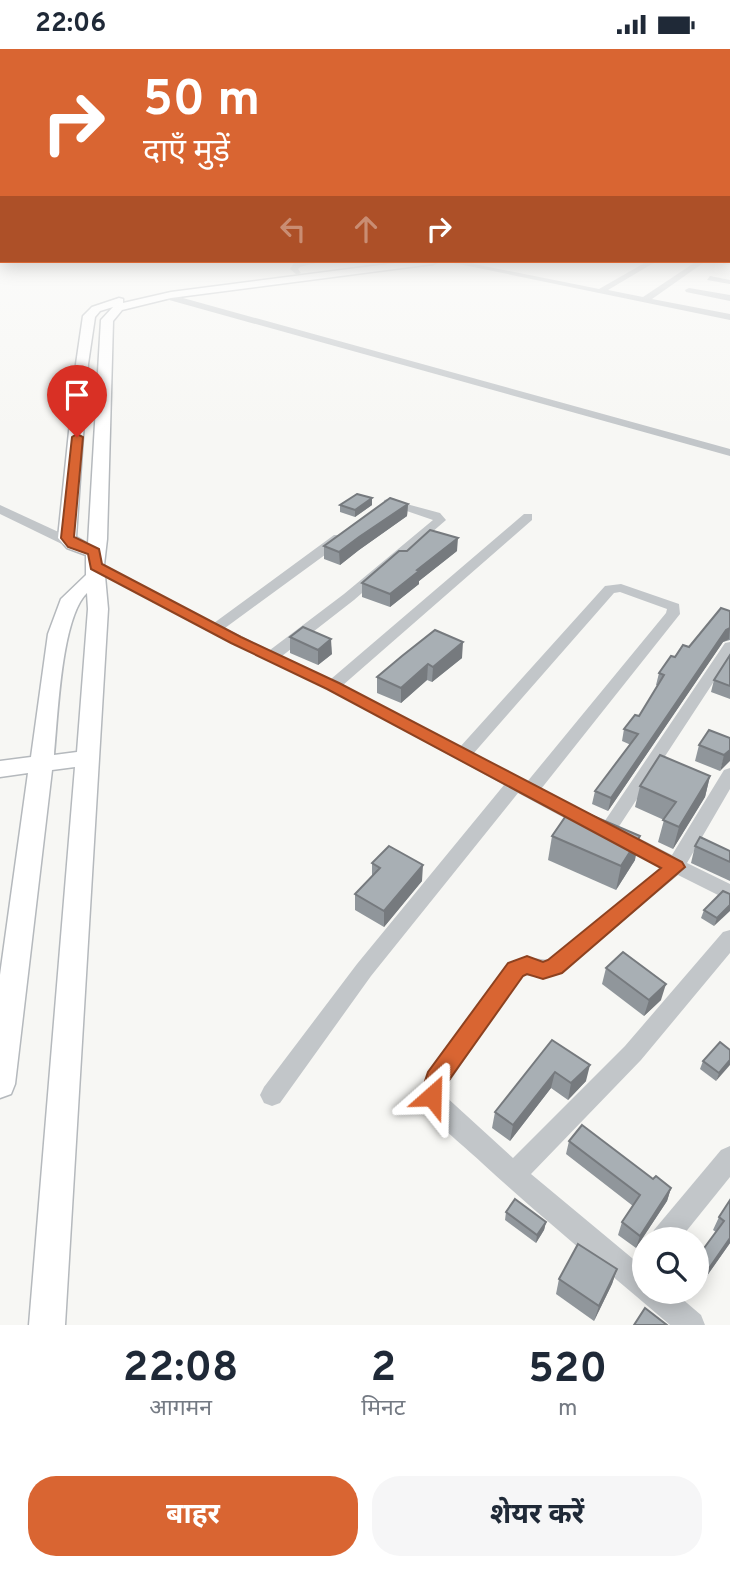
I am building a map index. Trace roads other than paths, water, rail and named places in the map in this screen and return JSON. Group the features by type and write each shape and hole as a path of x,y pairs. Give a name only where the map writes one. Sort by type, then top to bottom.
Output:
{"street":[{"path":"92,314 82,364 67,538 94,565 215,629 333,686 675,867 730,892"},
{"path":"47,1325 98,609 94,565 99,539 107,320 113,314"},
{"path":"228,314 730,453"},
{"path":"712,314 730,317"},
{"path":"271,657 440,520 436,516 394,503 386,504 375,512"},
{"path":"0,509 73,544"},
{"path":"333,686 528,517"},
{"path":"215,629 354,527"},
{"path":"0,1084 61,620 70,599 94,565"},
{"path":"272,1095 365,970 673,614 674,607 621,588 610,589 462,755"},
{"path":"607,831 662,761 730,646"},
{"path":"0,769 87,758"},
{"path":"632,1270 513,1175 437,1106 432,1096 436,1079 515,969 527,965 543,971 555,967 675,867 728,782 701,776"},
{"path":"513,1175 634,1053 730,938"},
{"path":"673,1227 730,1158"},
{"path":"669,1304 691,1325"}]}
